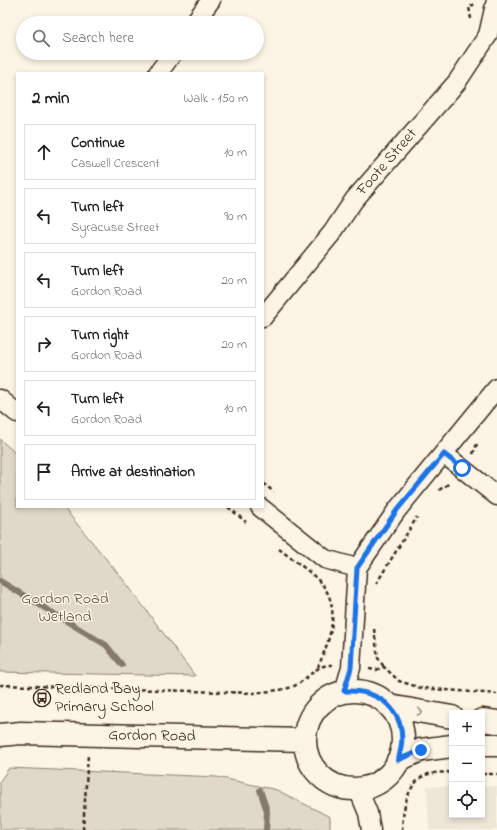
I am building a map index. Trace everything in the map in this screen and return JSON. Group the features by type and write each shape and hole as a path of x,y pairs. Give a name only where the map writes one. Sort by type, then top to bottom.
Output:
{"street":[{"path":"199,16 211,0"},
{"name":"Foote Street","path":"264,316 332,233 354,200 457,82 488,35 496,0"},
{"path":"159,72 168,60"},
{"path":"344,691 351,668 357,568 397,510 497,388"},
{"path":"0,399 16,412"},
{"path":"444,454 497,496"},
{"path":"261,508 325,559 357,568"},
{"path":"344,691 369,693 389,706 398,718 402,732 402,746 398,760 391,771 382,780 370,786 358,789 338,786 320,776 309,760 304,740 307,724 316,709 329,698 344,691"},
{"path":"389,706 449,716"},
{"path":"485,720 497,722"},
{"name":"Gordon Road","path":"0,735 21,733 304,740"},
{"path":"485,745 497,745"},
{"path":"398,760 421,750 449,746"},
{"path":"358,789 368,813 371,830"}],"path":[{"path":"434,495 454,479"},
{"path":"229,508 247,522"},
{"path":"375,592 379,576 418,516"},
{"path":"277,547 314,577 326,590 332,606 333,625 318,668"},
{"path":"373,626 378,658 384,667 399,681 422,688 497,694"},
{"path":"0,685 254,693 292,687 318,668 327,665"},
{"path":"376,670 384,667"},
{"path":"83,830 89,735"},
{"path":"402,830 407,797 414,785 426,775 449,772"},
{"path":"485,774 497,774"}],"shaded area":[{"path":"427,786 449,786 449,818 485,818 485,786 497,786 497,830 429,830"}],"green space":[{"name":"Gordon Road Wetland","path":"0,439 16,454 16,508 64,508 126,583 195,676 0,672"},
{"path":"9,768 217,777 277,790 330,817 330,830 0,830 0,781"}],"waterway":[{"path":"0,581 106,645 122,665"},
{"path":"260,790 267,811 266,830"}],"place":[{"name":"Redland Bay Primary School","path":"42,698"}],"route":[{"path":"421,750 398,760 402,746 402,732 398,718 389,706 380,698 369,693 344,691 351,668 357,568 397,510 444,454 462,468"}]}
